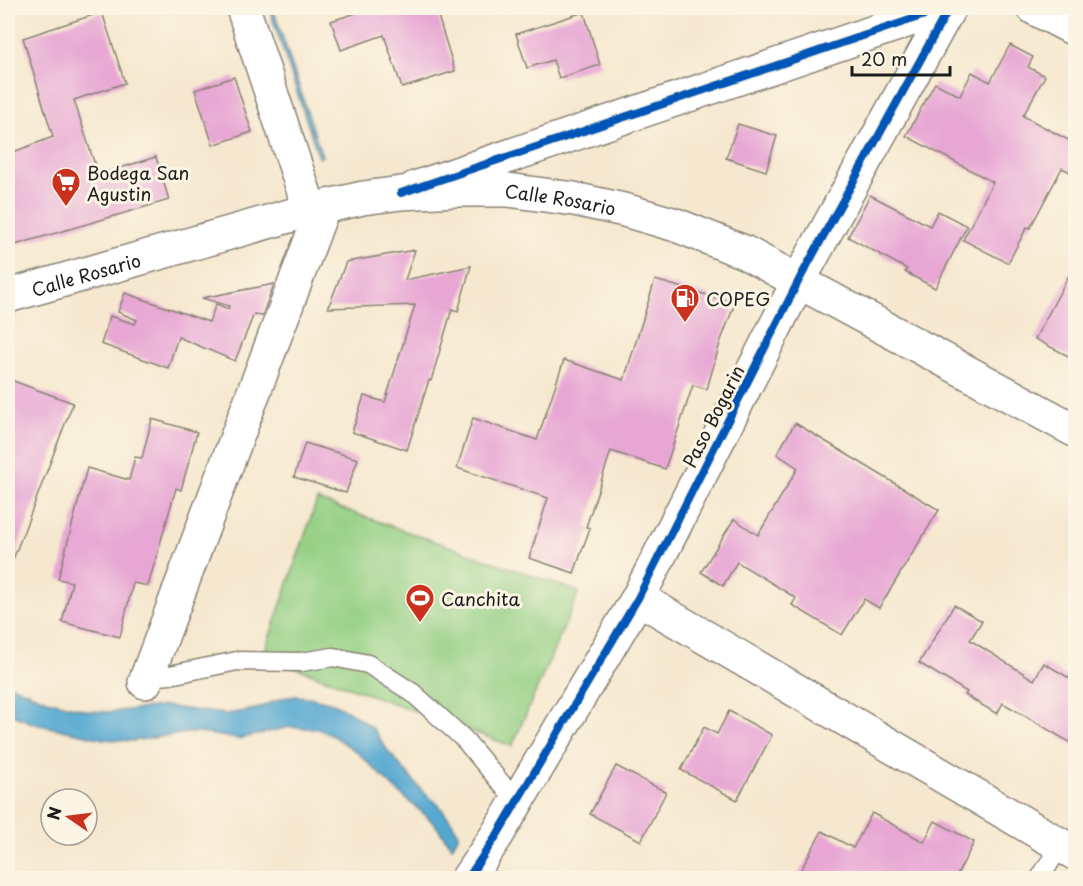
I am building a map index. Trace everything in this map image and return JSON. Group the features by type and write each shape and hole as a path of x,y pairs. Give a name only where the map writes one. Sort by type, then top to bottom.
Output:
{"street":[{"path":"146,680 316,209 243,8"},
{"path":"401,193 945,8"},
{"name":"Paso Bogarin","path":"469,877 517,802 638,598 799,280 950,8"},
{"path":"1034,8 1076,30"},
{"name":"Calle Rosario","path":"8,296 316,209 363,198 455,190 508,190 574,199 624,210 676,225 744,252 1076,431"},
{"path":"638,598 1068,850"}],"lane":[{"path":"146,680 237,661 301,662 333,657 369,664 413,693 464,739 517,802"},
{"path":"1040,879 1068,850"}],"green space":[{"name":"Canchita","path":"317,500 579,592 512,746 263,656"}],"water":[{"path":"269,8 273,8 322,156 319,158"},
{"path":"8,684 47,700 89,711 109,712 166,706 227,714 256,709 282,698 296,696 333,703 373,729 388,751 423,792 438,804 459,834 452,847 434,823 357,752 318,729 290,727 238,739 203,733 186,733 133,741 104,739 35,724 15,716 8,711"}],"building":[{"path":"372,8 451,8 451,12 438,16 455,71 402,88 384,35 341,50 331,21"},
{"path":"102,12 125,83 74,100 94,162 100,174 156,157 169,200 8,247 8,154 53,137 23,38"},
{"path":"584,12 600,65 559,78 553,60 527,68 516,34"},
{"path":"1010,45 1033,57 1028,67 1045,76 1023,116 1076,144 1076,175 1062,168 1030,228 1027,227 1008,263 963,240 993,182 906,136 935,83 960,96 972,72 990,82"},
{"path":"234,77 252,132 213,145 195,90"},
{"path":"738,124 777,136 766,171 726,158"},
{"path":"870,195 930,226 938,211 967,226 935,288 905,272 907,269 848,237"},
{"path":"415,250 405,280 471,266 458,311 452,309 431,381 429,380 407,450 352,432 364,396 385,402 415,305 328,308 346,262"},
{"path":"1076,262 1076,360 1035,339"},
{"path":"655,280 735,303 720,343 707,389 693,385 665,469 611,451 586,527 590,528 574,573 529,558 548,498 457,468 473,418 537,440 564,360 624,380"},
{"path":"274,284 262,316 254,314 235,361 178,337 168,368 101,344 110,316 135,324 137,320 118,312 125,293 209,322 216,304 228,309 229,306 202,298"},
{"path":"8,379 73,403 9,570 8,569"},
{"path":"152,419 197,432 181,490 176,488 148,586 133,583 120,637 62,622 72,582 58,579 87,468 129,480 135,457 142,458"},
{"path":"795,423 939,510 879,608 864,599 842,635 792,605 796,598 737,562 723,586 701,572 734,519 758,535 798,468 777,454"},
{"path":"305,443 358,459 346,493 294,477"},
{"path":"954,605 982,621 970,640 1034,680 1044,663 1076,682 1076,746 1003,703 997,714 965,695 967,692 919,663"},
{"path":"729,711 772,735 737,800 681,770 704,727 717,734"},
{"path":"616,766 666,792 641,841 590,814"},
{"path":"872,813 924,842 935,821 974,842 955,879 796,879 822,831 853,848"}],"cycle path":[{"path":"401,193 945,8"},
{"path":"468,878 497,835 638,598 799,280 949,8"}],"place":[{"name":"Bodega San Agustin","path":"66,208"},
{"name":"COPEG","path":"685,324"},
{"name":"Canchita","path":"420,624"}]}
